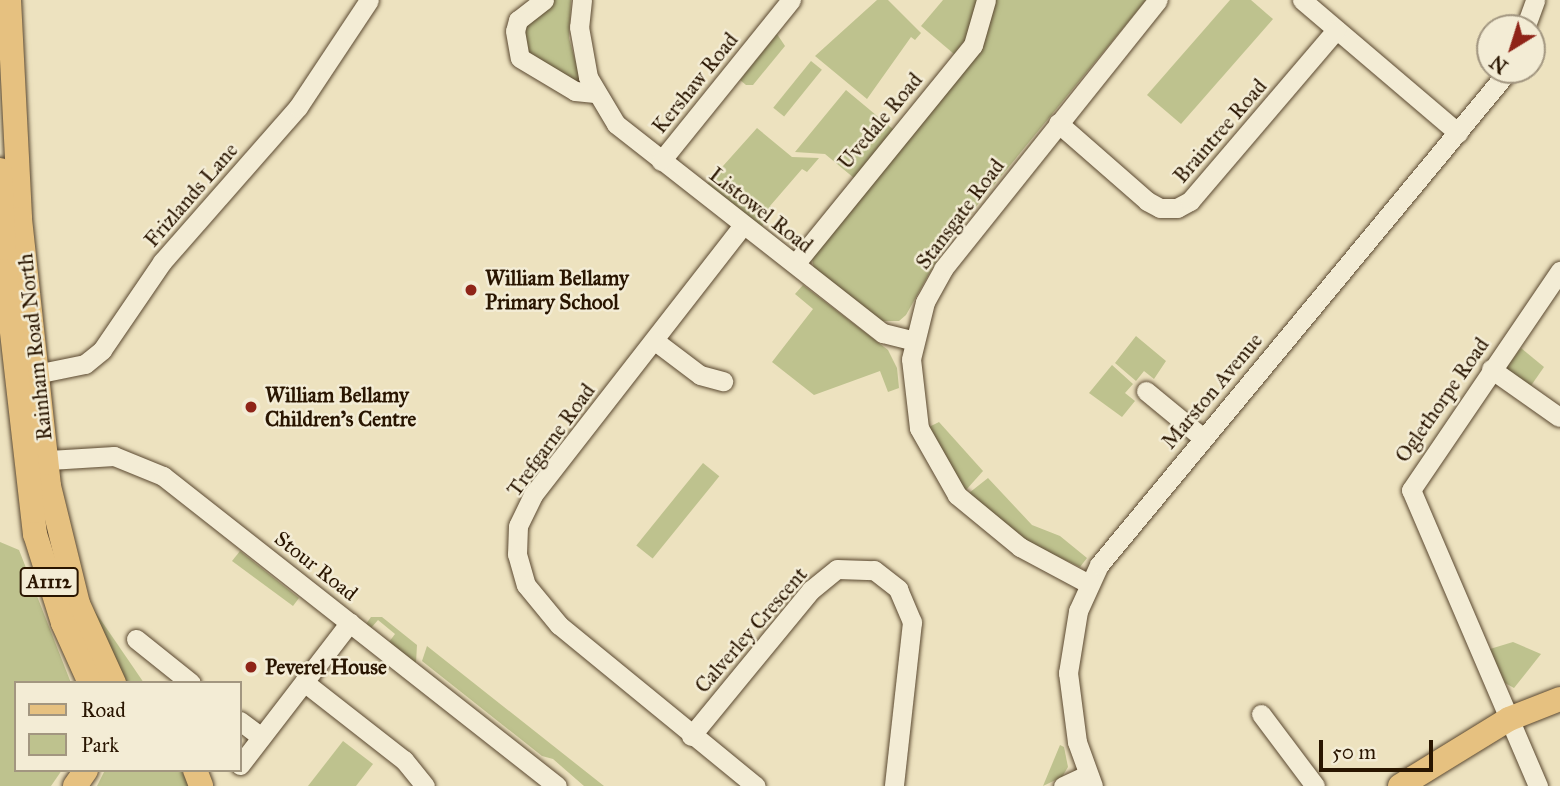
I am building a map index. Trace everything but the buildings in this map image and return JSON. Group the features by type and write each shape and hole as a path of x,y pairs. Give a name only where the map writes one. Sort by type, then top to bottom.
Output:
{"main road":[{"name":"Rainham Road North","path":"9,0 29,376 37,460 35,534 51,590 89,681"},
{"name":"Rainham Road North","path":"0,170 5,271 29,376"},
{"name":"Rainham Road North","path":"37,460 75,594 113,681"},
{"path":"1400,786 1509,719 1560,699"}],"street":[{"name":"Frizlands Lane","path":"29,376 85,364 102,350 162,262 298,107 369,0"},
{"path":"544,0 518,20 515,31 520,58 575,91 595,93"},
{"name":"Listowel Road","path":"582,0 582,52 595,93 615,124 883,333 914,341"},
{"name":"Kershaw Road","path":"661,161 791,0"},
{"name":"Uvedale Road","path":"794,264 973,45 986,0"},
{"name":"Stansgate Road","path":"1089,584 1020,547 957,495 919,428 912,389 914,341 925,302 943,269 1158,0"},
{"path":"1301,0 1458,133"},
{"name":"Braintree Road","path":"1058,123 1147,201 1160,208 1177,208 1190,201 1336,30"},
{"name":"Marston Avenue","path":"1090,780 1070,709 1068,673 1078,611 1089,584 1115,543 1497,84"},
{"name":"Trefgarne Road","path":"743,225 533,495 519,526 517,554 526,585 559,625 691,736 756,786"},
{"name":"Oglethorpe Road","path":"1509,719 1411,490 1560,271"},
{"path":"655,341 700,375 723,381"},
{"path":"1491,369 1559,417"},
{"path":"1146,391 1203,438"},
{"name":"Stour Road","path":"37,460 114,456 163,476 517,753 550,784"},
{"name":"Calverley Crescent","path":"691,736 811,590 837,569 874,570 898,589 912,622 894,786"},
{"path":"242,762 350,622"},
{"path":"136,639 188,681"},
{"path":"304,682 404,760 425,786"},
{"path":"1261,715 1315,786"},
{"path":"1509,719 1538,786"},
{"path":"242,723 261,737"},
{"path":"1063,786 1090,780"}],"green space":[{"path":"553,0 571,0 569,38 582,85 522,50 525,19"},
{"path":"877,0 888,0 921,33 915,40 911,37 867,99 815,56"},
{"path":"943,0 978,0 973,30 954,54 921,26"},
{"path":"993,0 1146,0 947,242 906,315 899,321 878,321 814,269 812,258 985,41"},
{"path":"1230,0 1251,0 1273,19 1181,124 1147,95"},
{"path":"777,34 785,46 753,85 746,85 740,80"},
{"path":"811,61 822,70 784,116 773,108"},
{"path":"846,90 894,130 854,178 825,154 795,152"},
{"path":"757,128 792,157 819,158 807,172 802,169 770,206 775,211 761,227 706,185"},
{"path":"803,285 888,350 897,368 899,388 888,392 880,371 814,395 772,362 813,309 795,294"},
{"path":"1136,336 1166,361 1154,379 1144,371 1136,381 1115,363"},
{"path":"1521,348 1544,367 1528,390 1505,370"},
{"path":"1112,365 1133,384 1125,393 1135,401 1122,417 1089,393"},
{"path":"939,422 983,471 966,490 954,476 929,427"},
{"path":"703,463 719,476 653,559 636,545"},
{"path":"988,478 1032,525 1060,536 1087,558 1080,567 1029,543 969,493"},
{"path":"0,542 19,550 70,681 14,681 14,772 61,772 51,786 0,786"},
{"path":"240,551 299,598 293,606 232,561"},
{"path":"89,608 94,610 143,681 122,681"},
{"path":"371,617 382,617 417,645 416,663 389,642 395,634 378,620 371,628 366,624"},
{"path":"1513,642 1541,654 1514,688 1505,683 1490,649"},
{"path":"427,646 604,786 584,786 553,759 542,756 422,661"},
{"path":"343,741 373,764 356,786 308,786"},
{"path":"1060,745 1064,747 1068,767 1062,777 1043,786"},
{"path":"104,772 182,772 190,786 97,786"}],"place":[{"name":"William Bellamy Primary School","path":"471,290"},
{"name":"William Bellamy Children's Centre","path":"251,407"},
{"name":"Peverel House","path":"251,667"}]}
